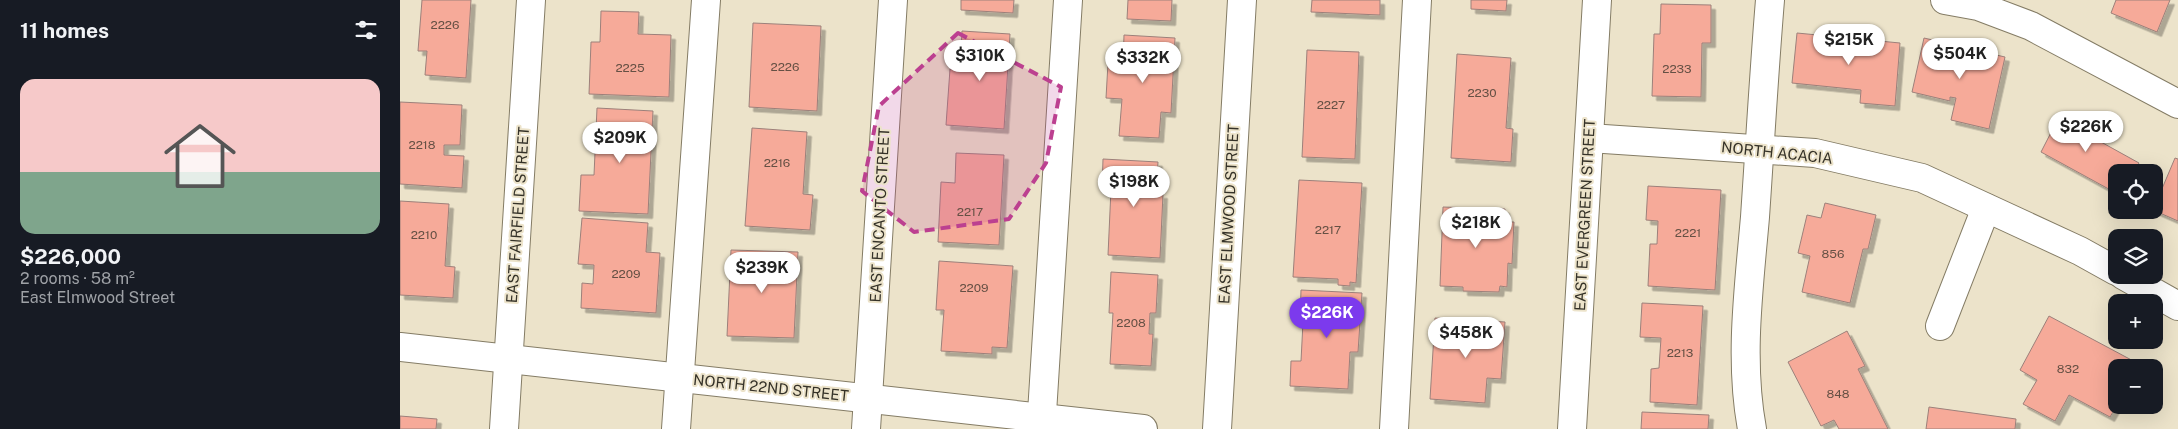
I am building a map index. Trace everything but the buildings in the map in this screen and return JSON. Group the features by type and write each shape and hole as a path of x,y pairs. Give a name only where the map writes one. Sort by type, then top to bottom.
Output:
{"street":[{"name":"EAST FAIRFIELD STREET","path":"504,429 531,0"},
{"path":"676,429 706,0"},
{"name":"EAST ENCANTO STREET","path":"866,429 893,0"},
{"path":"1042,423 1068,0"},
{"name":"EAST ELMWOOD STREET","path":"1217,429 1242,0"},
{"path":"1394,429 1417,0"},
{"name":"EAST EVERGREEN STREET","path":"1572,429 1597,0"},
{"path":"1752,429 1747,402 1746,374 1748,305 1770,0"},
{"path":"1945,0 1978,6 2031,26 2178,104"},
{"name":"NORTH ACACIA","path":"1589,138 1815,153 1922,178 2080,251 2108,267"},
{"path":"1940,326 1986,208"},
{"path":"2139,284 2178,306"},
{"name":"NORTH 22ND STREET","path":"400,347 868,399 1042,423 1143,429"}],"highlighted area":[{"path":"958,33 1061,87 1046,163 1009,219 914,232 862,191 879,106"}]}
